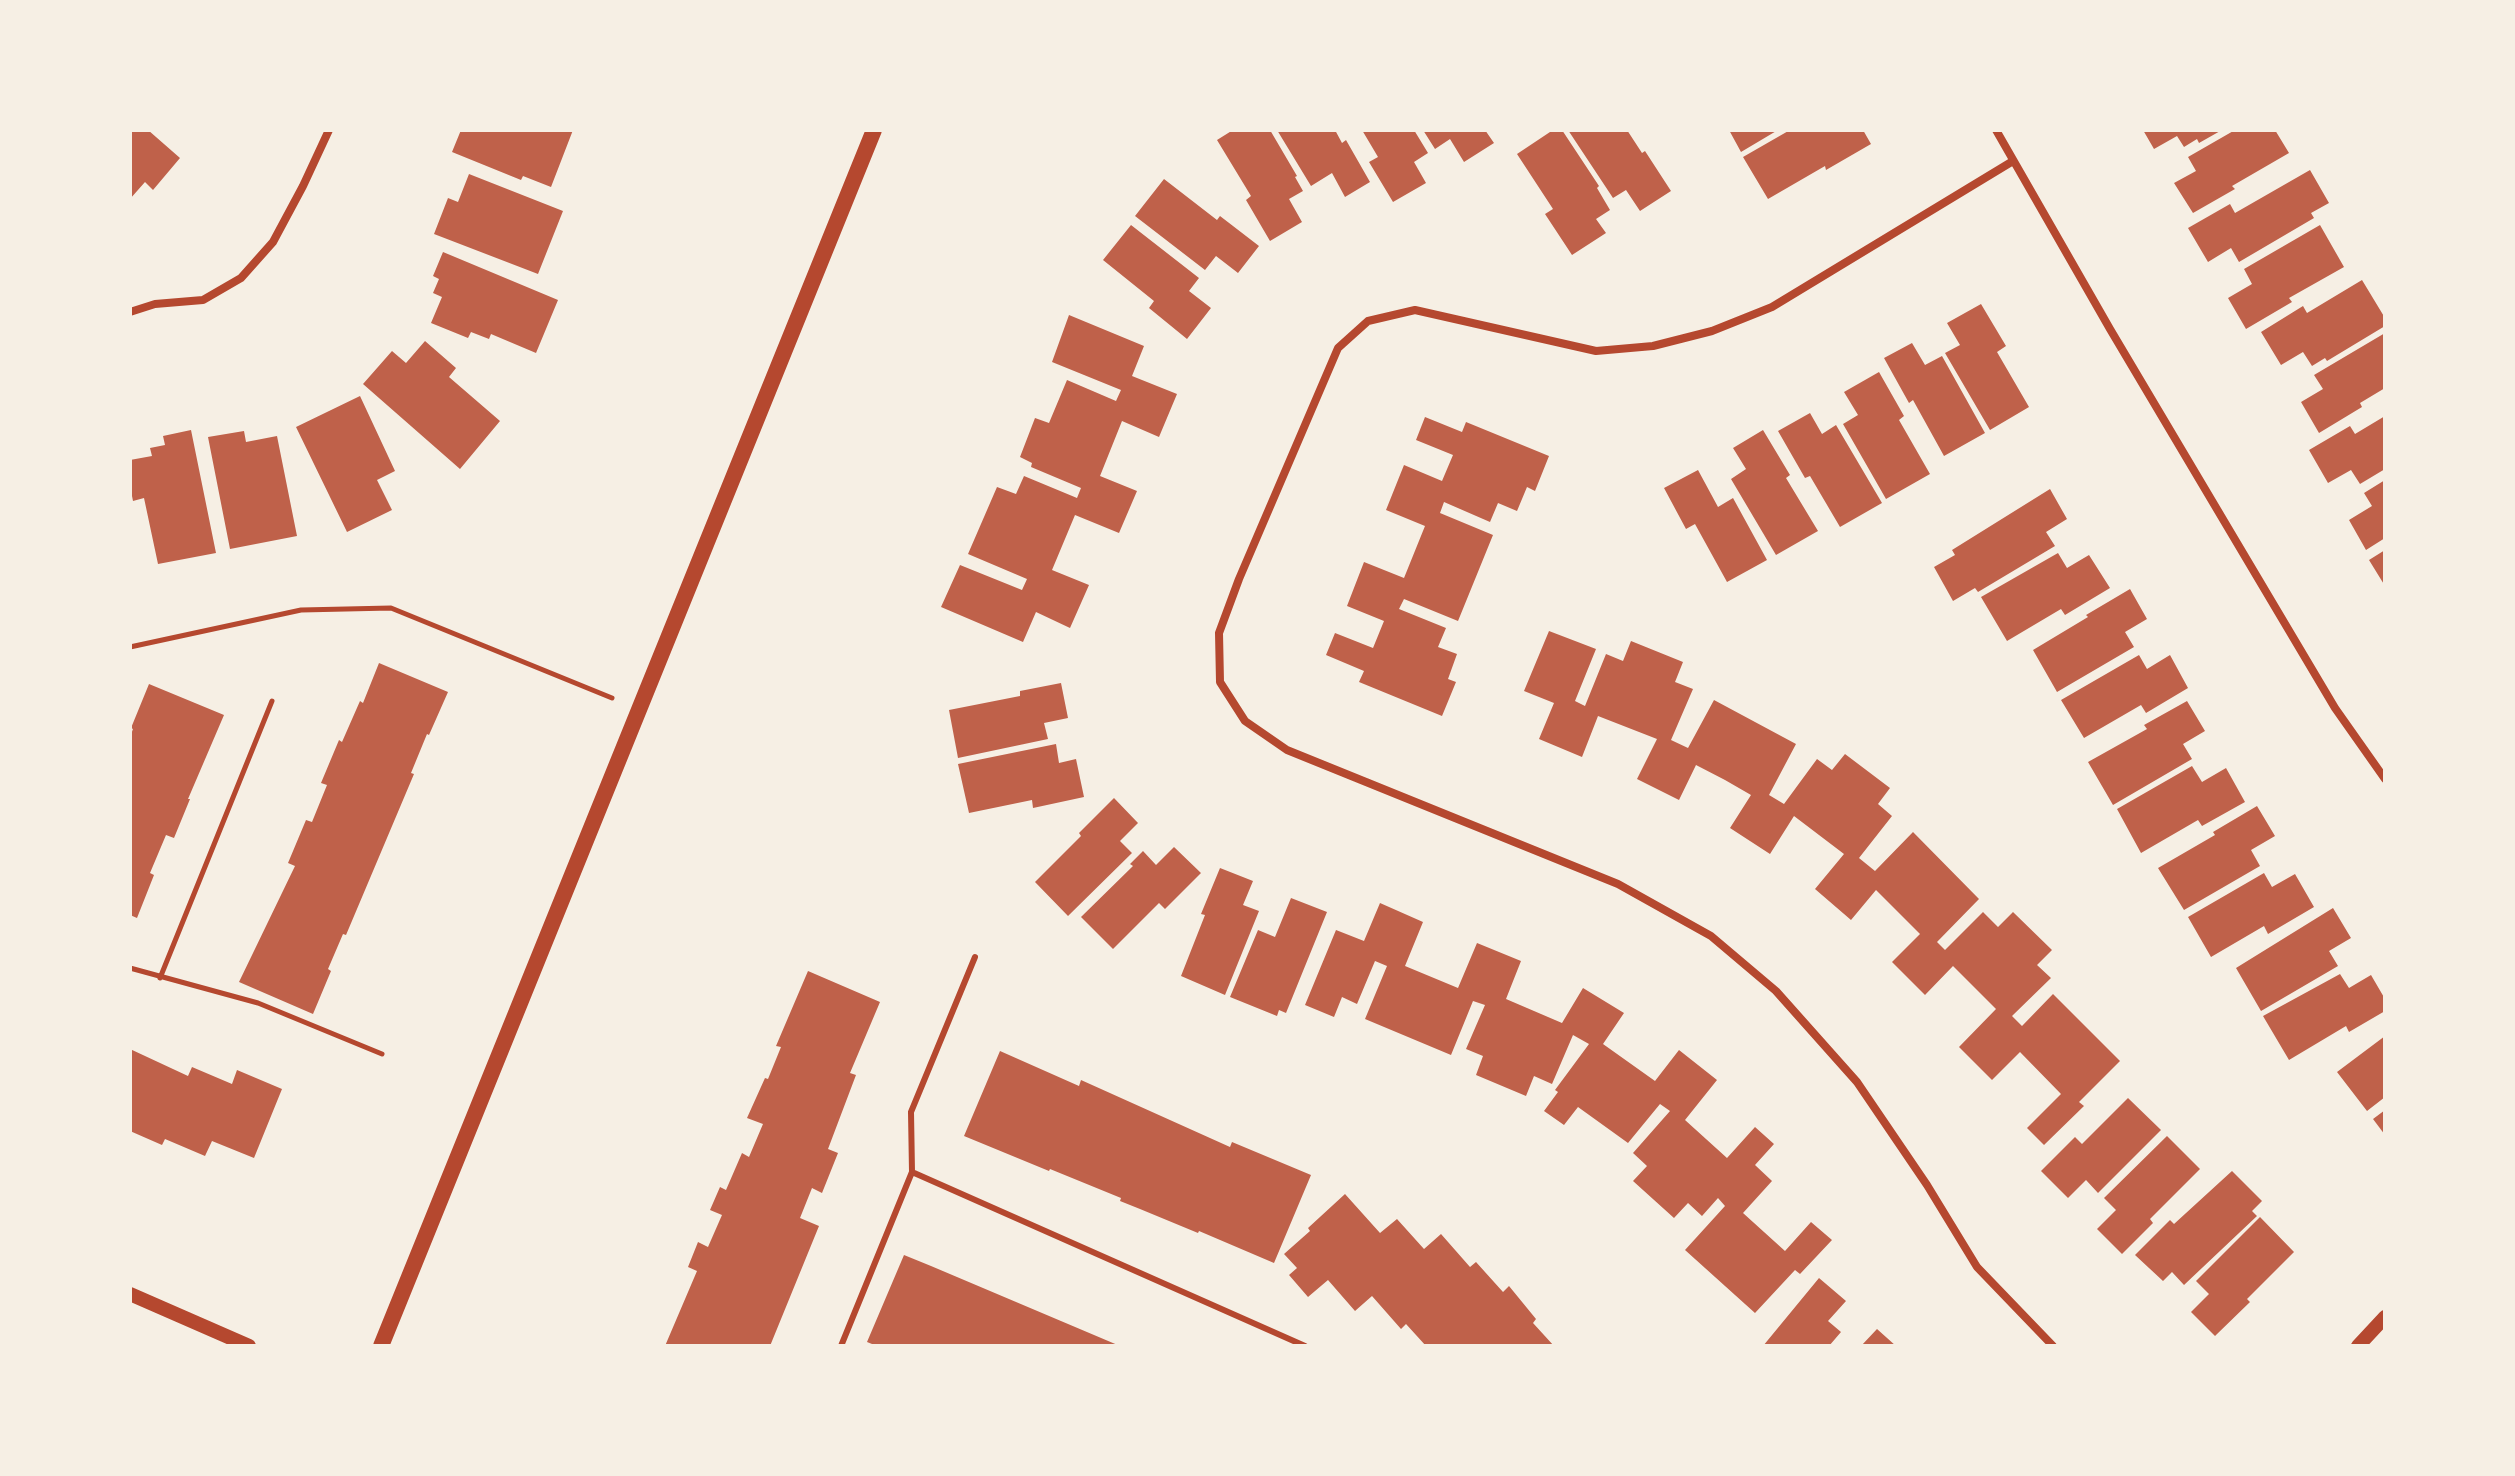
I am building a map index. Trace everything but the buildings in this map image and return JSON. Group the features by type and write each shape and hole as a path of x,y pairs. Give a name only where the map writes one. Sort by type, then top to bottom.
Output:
{"main road":[{"path":"381,1346 874,130"}],"street":[{"path":"130,312 155,304 203,300 241,278 273,242 329,130"},
{"path":"1996,130 2335,708 2385,779"},
{"path":"2013,161 1772,307 1712,331 1653,346 1596,351 1415,310 1368,321 1338,348 1239,579 1219,633 1220,682 1245,721 1287,750 1618,884 1711,936 1776,991 1857,1082 1927,1185 1977,1267 2053,1346"},
{"path":"130,1294 249,1346"},
{"path":"2358,1346 2385,1317"}],"lane":[{"path":"841,1346 912,1172 911,1112 975,957"},
{"path":"912,1172 1305,1346"}],"path":[{"path":"130,647 301,610 391,608 639,709"},
{"path":"160,978 272,701"},
{"path":"130,968 258,1003 382,1054"}]}
